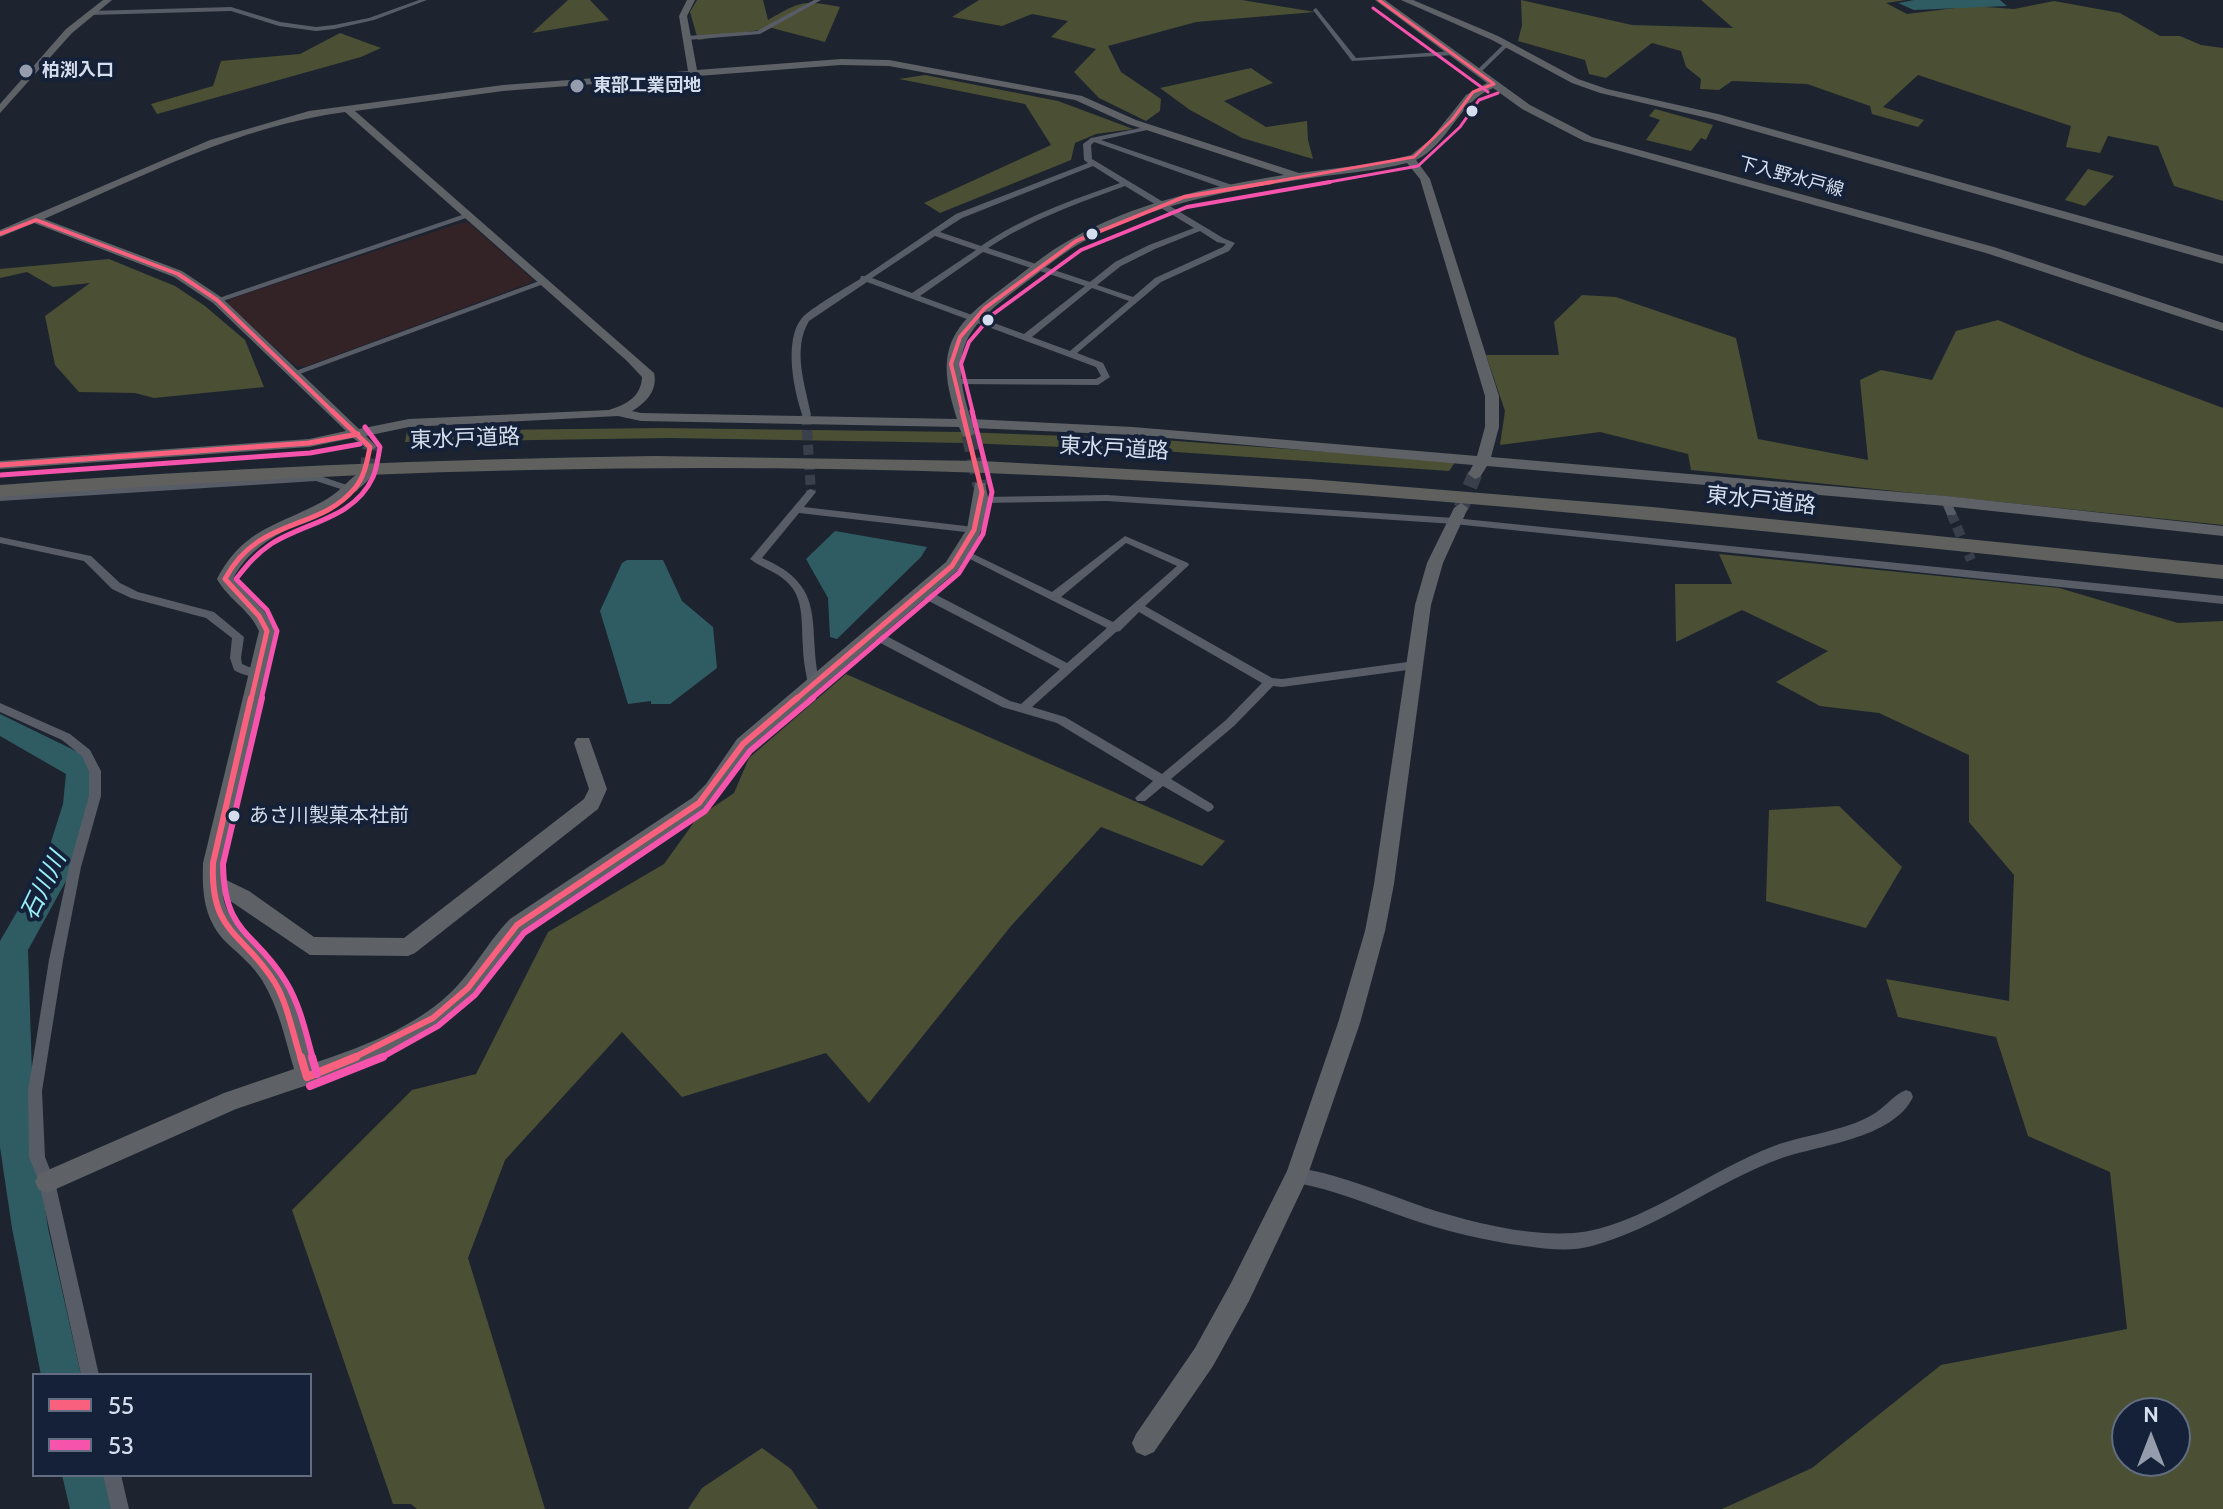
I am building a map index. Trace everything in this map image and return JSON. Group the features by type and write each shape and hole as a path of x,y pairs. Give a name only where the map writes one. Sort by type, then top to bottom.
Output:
{"highway":[{"name":"東水戸道路","path":"0,477 363,455 712,447 1143,461 1586,493 2223,558"},
{"name":"東水戸道路","path":"0,491 363,455 978,467 1157,475 1590,509 2223,572"}],"street":[{"path":"0,110 69,31 108,0"},
{"path":"90,13 231,9 279,24 323,28 374,19 424,0"},
{"path":"691,0 683,16 693,73"},
{"path":"687,38 758,33 818,0"},
{"name":"下入野水戸線","path":"1379,0 1549,121 1603,144 1990,250 2223,327"},
{"path":"1405,0 1507,44 1556,72 1604,91 1714,116 2223,260"},
{"path":"1316,10 1343,41 1354,60 1453,53"},
{"path":"1478,72 1507,44"},
{"path":"0,234 214,142 283,121 346,108 503,88 849,61 889,63 1078,98 1150,128 1297,176"},
{"path":"967,429 953,382 951,364 955,346 974,318 1063,249 1096,230 1196,194 1409,158 1422,151 1476,89 1494,84"},
{"path":"0,96 13,95"},
{"path":"346,108 649,376 649,386 643,397 618,412"},
{"path":"1071,354 1169,273 1226,249 1231,243 1123,184 1092,164 1086,154 1087,144 1093,139 1150,128"},
{"path":"1093,139 1232,188"},
{"path":"1409,158 1425,179 1492,396 1493,425 1484,460 1475,474"},
{"path":"806,415 796,344 799,328 822,306 959,216 1092,164"},
{"path":"915,295 1007,232 1123,184"},
{"path":"217,300 468,216"},
{"path":"36,220 178,274 217,300 294,373 363,455"},
{"path":"1026,337 1135,254 1201,228"},
{"path":"934,233 1135,300"},
{"path":"864,278 1100,365 1106,377 1098,382 953,382"},
{"path":"294,373 545,282"},
{"path":"307,1077 280,990 266,968 219,922 212,901 211,884 267,631 263,619 231,591 225,579 228,569 248,545 338,501 353,490 363,455 409,423 618,412 641,417 1148,432 1484,460 2223,531"},
{"path":"0,465 309,443 363,455"},
{"path":"0,498 317,478 353,490"},
{"path":"811,492 755,559 792,577 808,606 808,667 814,685"},
{"path":"47,1182 232,1100 362,1057 449,1007 471,986 517,925 699,803 721,781 733,756 743,744 923,593 963,553 974,530 981,493 1457,514 2223,600"},
{"path":"799,510 974,530"},
{"path":"1145,1443 1211,1344 1297,1175 1349,1023 1375,931 1429,581 1457,514"},
{"path":"1023,709 1184,565 1125,539 1055,596"},
{"path":"0,540 87,558 116,586 135,595 210,615 238,637 237,667 245,672 258,672"},
{"path":"963,553 1116,628"},
{"path":"1971,560 1975,572"},
{"path":"923,593 1067,668"},
{"path":"1139,607 1270,682 1415,665"},
{"path":"873,634 1006,704 1061,720 1208,807"},
{"path":"1141,798 1161,778 1230,723 1270,682"},
{"path":"0,707 66,737 86,753 95,771 95,796 75,867 56,960 35,1091 37,1157 47,1182 90,1373"},
{"path":"211,884 242,897 310,946 408,947 591,804 598,789 583,743"},
{"path":"1297,1175 1352,1188 1463,1228 1553,1241 1590,1239 1660,1211 1757,1160 1880,1120 1906,1097"},
{"path":"112,1477 120,1509"}],"shaded area":[{"path":"568,0 590,0 609,20 532,33"},
{"path":"697,0 763,0 768,20 802,4 840,7 825,42 772,28 698,40 690,12"},
{"path":"979,0 1242,0 1315,12 1196,22 1108,46 1121,72 1161,99 1160,111 1146,121 1099,98 1074,72 1096,49 1051,37 1068,21 1032,14 1002,26 952,17"},
{"path":"1521,0 1632,25 1733,28 1701,0 1906,0 1886,3 1907,14 1971,6 2014,9 2054,1 2120,13 2160,36 2180,36 2201,45 2223,48 2223,201 2174,186 2158,146 2108,136 2100,153 2066,147 2071,126 1918,75 1883,107 1924,120 1918,127 1872,114 1870,106 1807,84 1732,81 1719,90 1700,89 1701,79 1686,67 1681,51 1652,43 1606,78 1589,74 1585,60 1518,41 1522,25"},
{"path":"1914,0 2000,0 2007,6 1914,10 1898,3"},
{"path":"340,33 381,48 361,57 157,114 151,104 213,86 221,61 300,54"},
{"path":"1251,68 1273,83 1224,101 1266,127 1307,121 1313,159 1242,138 1190,110 1160,88"},
{"path":"925,75 1058,101 1133,129 1096,134 1075,143 1071,160 940,213 924,203 1051,145 1025,104 899,79"},
{"path":"1655,109 1713,125 1706,140 1701,138 1691,151 1646,140 1660,120 1649,116"},
{"path":"2088,169 2114,176 2085,206 2065,200"},
{"path":"461,223 469,223 532,279 530,283 307,366 296,366 227,304 230,299"},
{"path":"109,259 175,286 205,306 245,340 264,387 154,398 135,393 79,392 55,365 45,316 90,283 53,287 27,272 0,278 0,269"},
{"path":"1582,295 1616,297 1736,338 1758,439 1868,460 1860,380 1881,370 1932,380 1956,331 1998,320 2223,408 2223,525 1691,470 1688,454 1600,432 1500,445 1505,411 1486,355 1559,355 1554,322"},
{"path":"661,428 962,432 1148,439 1456,461 1449,471 1162,451 965,443 670,438 405,442 407,431"},
{"path":"835,531 927,547 921,557 837,639 830,637 828,598 806,559"},
{"path":"1719,554 2059,588 2178,623 2223,621 2223,1509 1722,1509 1812,1468 1941,1365 2127,1329 2110,1172 2028,1136 1996,1037 1898,1017 1886,979 2009,1001 2014,875 1969,822 1969,755 1879,713 1820,706 1776,682 1828,651 1742,610 1676,642 1675,584 1732,584"},
{"path":"627,560 663,560 682,601 713,627 717,668 670,704 651,704 651,701 628,704 600,611 622,563"},
{"path":"846,674 1225,841 1202,866 1101,827 1011,926 869,1103 826,1053 682,1097 622,1032 505,1160 468,1258 545,1509 417,1509 411,1504 393,1504 292,1210 412,1090 476,1074 548,932 664,864 697,818 734,793 749,758"},
{"path":"1839,806 1902,867 1866,928 1766,901 1769,810"},
{"path":"762,1448 791,1469 818,1509 688,1509 702,1488"}],"waterway":[{"name":"石川川","path":"0,724 70,761 80,771 77,804 57,870 12,949 16,1136 30,1228 61,1373"},
{"name":"石川川","path":"83,1477 91,1509"}],"tunnel":[{"path":"806,415 811,492"},
{"path":"969,436 980,486"},
{"path":"367,473 370,447"},
{"path":"1461,508 1475,474"},
{"path":"1951,513 1971,560"}],"transit line":[{"name":"55","path":"1379,0 1494,84"},
{"name":"53","path":"1373,8 1488,92"},
{"name":"55","path":"307,1077 372,1051 433,1018 468,988 517,925 699,803 743,744 952,566 974,530 982,492 951,364 960,337 985,308 1076,241 1184,197 1414,157 1452,120 1473,92 1494,84"},
{"name":"53","path":"310,1086 376,1061 438,1026 475,995 524,933 705,811 750,751 959,573 983,534 992,492 961,364 969,342 992,315 1081,250 1187,207 1418,166 1460,127 1479,100 1498,93"},
{"name":"55","path":"0,234 36,220 178,274 217,300 370,447 365,470 356,487 342,500 269,533 252,544 236,560 225,579 259,616 267,631 213,863 212,889 222,922 266,969 278,988 307,1077"},
{"name":"53","path":"317,1074 288,985 277,967 234,920 223,888 223,864 277,631 267,610 236,579 253,558 273,543 341,512 360,497 373,477 380,447 365,427"},
{"name":"55","path":"0,465 309,443 358,434"},
{"name":"53","path":"1,475 310,453 360,444"}],"place":[{"name":"柏渕入口","path":"26,71"},
{"name":"東部工業団地","path":"577,86"},
{"name":"あさ川製菓本社前","path":"234,816"}]}
